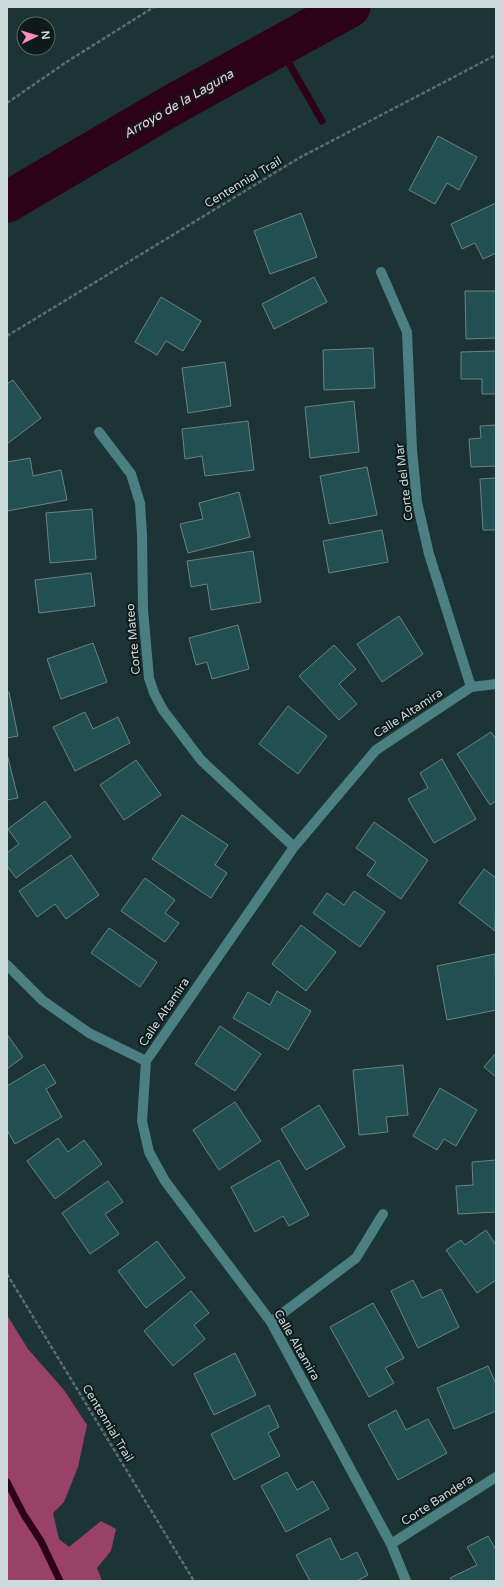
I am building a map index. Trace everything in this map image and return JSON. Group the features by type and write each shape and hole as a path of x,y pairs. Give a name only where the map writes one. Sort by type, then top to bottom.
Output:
{"street":[{"name":"Corte del Mar","path":"381,272 407,332 412,450 417,502 429,554 471,687"},
{"name":"Corte Mateo","path":"99,432 131,474 140,503 143,610 149,678 154,693 163,710 201,760 294,847"},
{"name":"Calle Altamira","path":"406,1581 391,1544 271,1322 165,1181 149,1152 142,1121 146,1060 294,847 376,750 471,687 496,684"},
{"path":"7,965 42,1000 89,1033 146,1060"},
{"path":"271,1322 356,1258 383,1214"},
{"name":"Corte Bandera","path":"391,1544 496,1477"}],"path":[{"path":"7,103 68,61 154,7"},
{"name":"Centennial Trail","path":"7,336 299,158 496,55"},
{"name":"Centennial Trail","path":"7,1274 194,1581"}],"shaded area":[{"path":"7,1315 28,1349 64,1390 87,1425 78,1467 64,1502 53,1513 59,1539 69,1547 101,1521 116,1529 111,1551 97,1568 102,1581 7,1581"}],"building":[{"path":"438,136 477,157 459,190 447,183 435,204 409,190"},
{"path":"496,203 496,253 483,259 475,243 462,249 451,224"},
{"path":"301,213 317,257 270,274 254,231"},
{"path":"314,277 327,302 274,329 262,304"},
{"path":"465,291 496,291 496,338 466,339"},
{"path":"161,297 201,321 183,351 166,341 157,355 135,342"},
{"path":"373,348 375,388 324,390 323,350"},
{"path":"496,351 496,394 482,394 482,379 461,379 461,352"},
{"path":"225,362 231,406 188,413 182,368"},
{"path":"13,380 41,418 7,444 7,384"},
{"path":"354,401 359,452 310,458 305,407"},
{"path":"248,421 254,470 205,476 202,456 185,459 182,429"},
{"path":"496,425 496,466 471,467 469,439 481,438 480,426"},
{"path":"30,458 33,476 61,470 67,500 7,511 7,462"},
{"path":"367,467 377,515 329,524 320,476"},
{"path":"496,478 496,530 483,530 480,479"},
{"path":"239,492 250,537 188,553 180,524 203,519 199,503"},
{"path":"92,509 96,559 50,563 46,513"},
{"path":"382,530 388,562 329,573 323,541"},
{"path":"253,551 261,602 211,610 207,584 191,587 187,561"},
{"path":"91,573 95,606 39,613 35,580"},
{"path":"399,616 423,654 382,682 357,644"},
{"path":"238,625 249,669 212,679 207,662 196,665 189,638"},
{"path":"93,643 107,682 61,699 47,659"},
{"path":"334,645 356,669 339,684 357,704 339,720 299,676"},
{"path":"7,692 9,692 18,736 7,738"},
{"path":"288,706 327,736 298,774 259,744"},
{"path":"85,712 93,729 118,717 130,743 75,771 53,727"},
{"path":"491,732 496,739 496,801 490,805 457,754"},
{"path":"7,754 18,798 7,800"},
{"path":"442,759 476,819 434,843 408,799 428,788 420,773"},
{"path":"136,760 161,795 124,820 100,785"},
{"path":"45,801 71,837 16,878 7,866 7,853 19,844 8,829"},
{"path":"182,815 228,845 215,865 227,873 211,898 152,859"},
{"path":"374,822 428,860 401,899 367,875 376,862 356,848"},
{"path":"71,855 99,895 66,919 55,904 37,917 19,891"},
{"path":"484,869 496,878 495,931 459,903"},
{"path":"145,878 175,900 165,913 179,923 165,942 121,911"},
{"path":"354,891 385,912 360,947 313,913 327,893 344,905"},
{"path":"301,925 336,952 306,991 272,964"},
{"path":"109,928 157,962 140,987 91,953"},
{"path":"495,954 496,1010 447,1020 437,966"},
{"path":"277,991 311,1011 288,1050 233,1018 248,992 270,1005"},
{"path":"220,1026 261,1054 235,1091 195,1064"},
{"path":"7,1034 23,1057 7,1069"},
{"path":"496,1053 496,1077 484,1067"},
{"path":"44,1064 56,1083 46,1089 62,1117 15,1144 7,1130 7,1086"},
{"path":"403,1065 408,1115 386,1117 388,1132 359,1135 353,1070"},
{"path":"440,1088 477,1110 456,1146 444,1139 437,1150 413,1136"},
{"path":"235,1102 261,1141 219,1170 193,1130"},
{"path":"319,1105 345,1147 306,1170 281,1129"},
{"path":"58,1138 68,1152 84,1140 102,1164 55,1199 27,1161"},
{"path":"279,1160 309,1215 289,1226 283,1216 255,1232 231,1187"},
{"path":"496,1160 496,1212 458,1214 456,1186 473,1185 472,1162"},
{"path":"108,1181 123,1202 105,1214 119,1234 90,1254 62,1213"},
{"path":"486,1230 496,1245 496,1280 477,1293 446,1250 461,1240 465,1245"},
{"path":"157,1241 185,1278 146,1308 118,1271"},
{"path":"413,1280 422,1298 441,1289 459,1327 418,1348 391,1291"},
{"path":"191,1291 209,1313 194,1325 205,1339 173,1366 144,1331"},
{"path":"373,1303 404,1358 385,1368 394,1383 369,1397 330,1327"},
{"path":"235,1353 256,1395 214,1415 194,1374"},
{"path":"488,1366 496,1384 496,1411 454,1429 437,1388"},
{"path":"269,1405 279,1427 268,1433 280,1456 234,1480 211,1434"},
{"path":"396,1410 406,1430 428,1419 447,1453 398,1480 368,1425"},
{"path":"287,1472 297,1490 313,1481 329,1509 286,1532 261,1486"},
{"path":"488,1536 496,1550 496,1581 452,1581 450,1578 477,1565 467,1547"},
{"path":"330,1538 341,1560 357,1552 368,1575 357,1581 310,1581 296,1555"}],"waterway":[{"name":"Arroyo de la Laguna","path":"7,202 174,104 350,7"},
{"path":"279,46 322,121"},
{"path":"7,1482 24,1515 41,1541 60,1581"}]}
